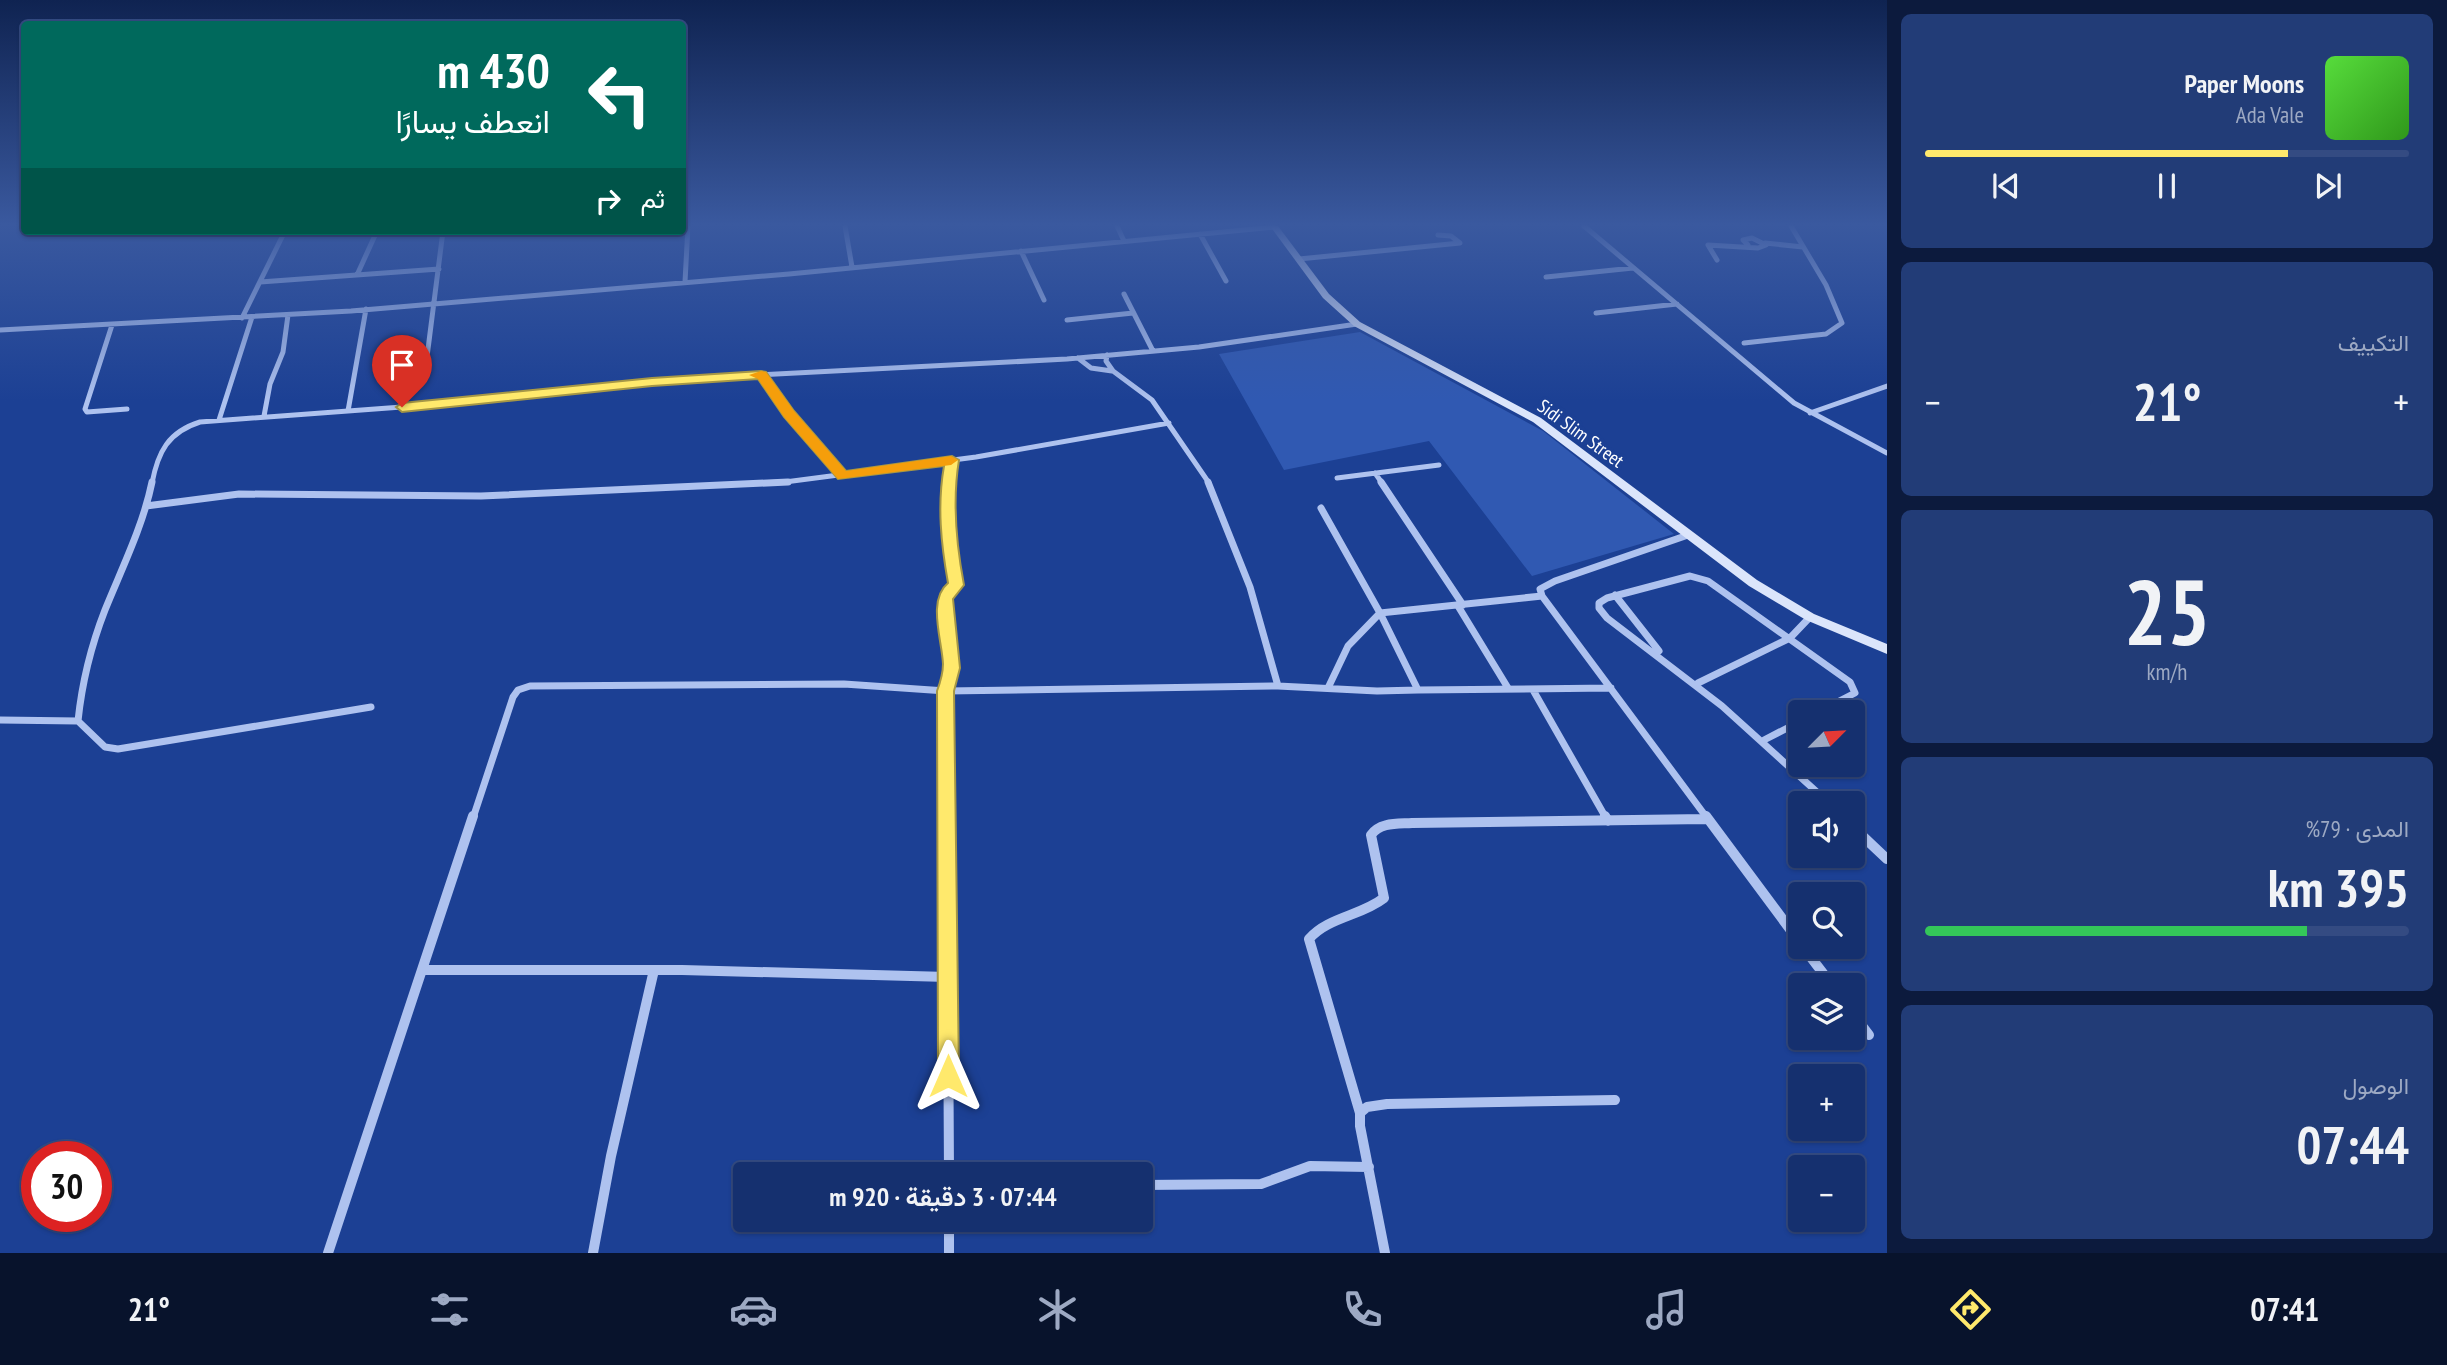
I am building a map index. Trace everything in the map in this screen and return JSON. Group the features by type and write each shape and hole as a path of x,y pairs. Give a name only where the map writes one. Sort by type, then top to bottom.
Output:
{"main road":[{"name":"Sidi Slim Street","path":"1318,284 1326,296 1357,324 1537,420 1753,583 1810,617 1887,649"}],"street":[{"path":"242,318 259,284"},
{"path":"427,357 437,284"},
{"path":"0,330 288,315 654,284"},
{"path":"1037,284 1044,300"},
{"path":"1653,284 1810,413 1885,450"},
{"path":"1744,343 1826,334 1842,323 1826,284"},
{"path":"1124,294 1153,351"},
{"path":"1596,313 1677,304"},
{"path":"348,411 366,309"},
{"path":"1067,320 1133,313"},
{"path":"264,416 270,384 282,352 288,315"},
{"path":"219,420 252,317"},
{"path":"78,721 86,669 102,617 146,506 160,454 168,439 190,425 264,416 469,402 652,382 1078,358 1199,347 1357,324"},
{"path":"112,325 85,409 87,412 127,410"},
{"path":"1107,355 1106,361 1113,371 1143,391 1169,424 1216,496 1250,587 1278,687"},
{"path":"1078,358 1091,368 1113,371"},
{"path":"761,375 789,414 843,476"},
{"path":"1810,413 1887,386"},
{"path":"146,506 239,494 481,496 785,482 952,460 1169,424"},
{"path":"949,1162 946,691 952,668 945,599 947,592 956,585 947,536 950,506 947,486 952,460"},
{"path":"1337,478 1439,465"},
{"path":"1375,473 1461,605 1508,688"},
{"path":"1321,508 1380,613 1418,690"},
{"path":"1688,535 1544,586 1541,589 1542,596 1788,927"},
{"path":"1817,791 1764,740 1698,684 1664,657 1606,618 1599,608 1599,603 1615,595 1690,576 1700,578 1850,682 1855,693 1841,700"},
{"path":"1615,595 1664,657"},
{"path":"1328,688 1344,650 1354,636 1380,613 1542,596"},
{"path":"1698,684 1790,638 1810,617"},
{"path":"328,1253 513,698 523,688 844,684 946,691 1278,687 1377,691 1611,688"},
{"path":"1534,690 1608,821"},
{"path":"0,720 78,721 105,747 118,749 371,707"},
{"path":"1764,740 1788,728"},
{"path":"1385,1253 1360,1113 1309,939 1318,930 1357,914 1384,898 1371,835 1374,830 1388,824 1412,823 1706,819"},
{"path":"1865,838 1887,859"},
{"path":"1812,959 1823,973"},
{"path":"422,970 654,970 948,977"},
{"path":"593,1253 611,1156 654,970"},
{"path":"1865,1029 1870,1035"},
{"path":"1360,1113 1367,1107 1387,1104 1615,1100"},
{"path":"1153,1185 1261,1184 1310,1166 1368,1167"},
{"path":"949,1232 949,1253"}],"shaded area":[{"path":"1360,332 1543,431 1674,534 1532,576 1429,441 1284,470 1219,354"}],"slow traffic":[{"path":"756,375 761,375 789,414 843,476 951,460"}],"route":[{"path":"402,407 514,398 652,382 761,375 789,414 843,476 952,460 947,486 950,506 947,536 956,585 947,592 945,599 952,668 946,691 948,1076"}]}
